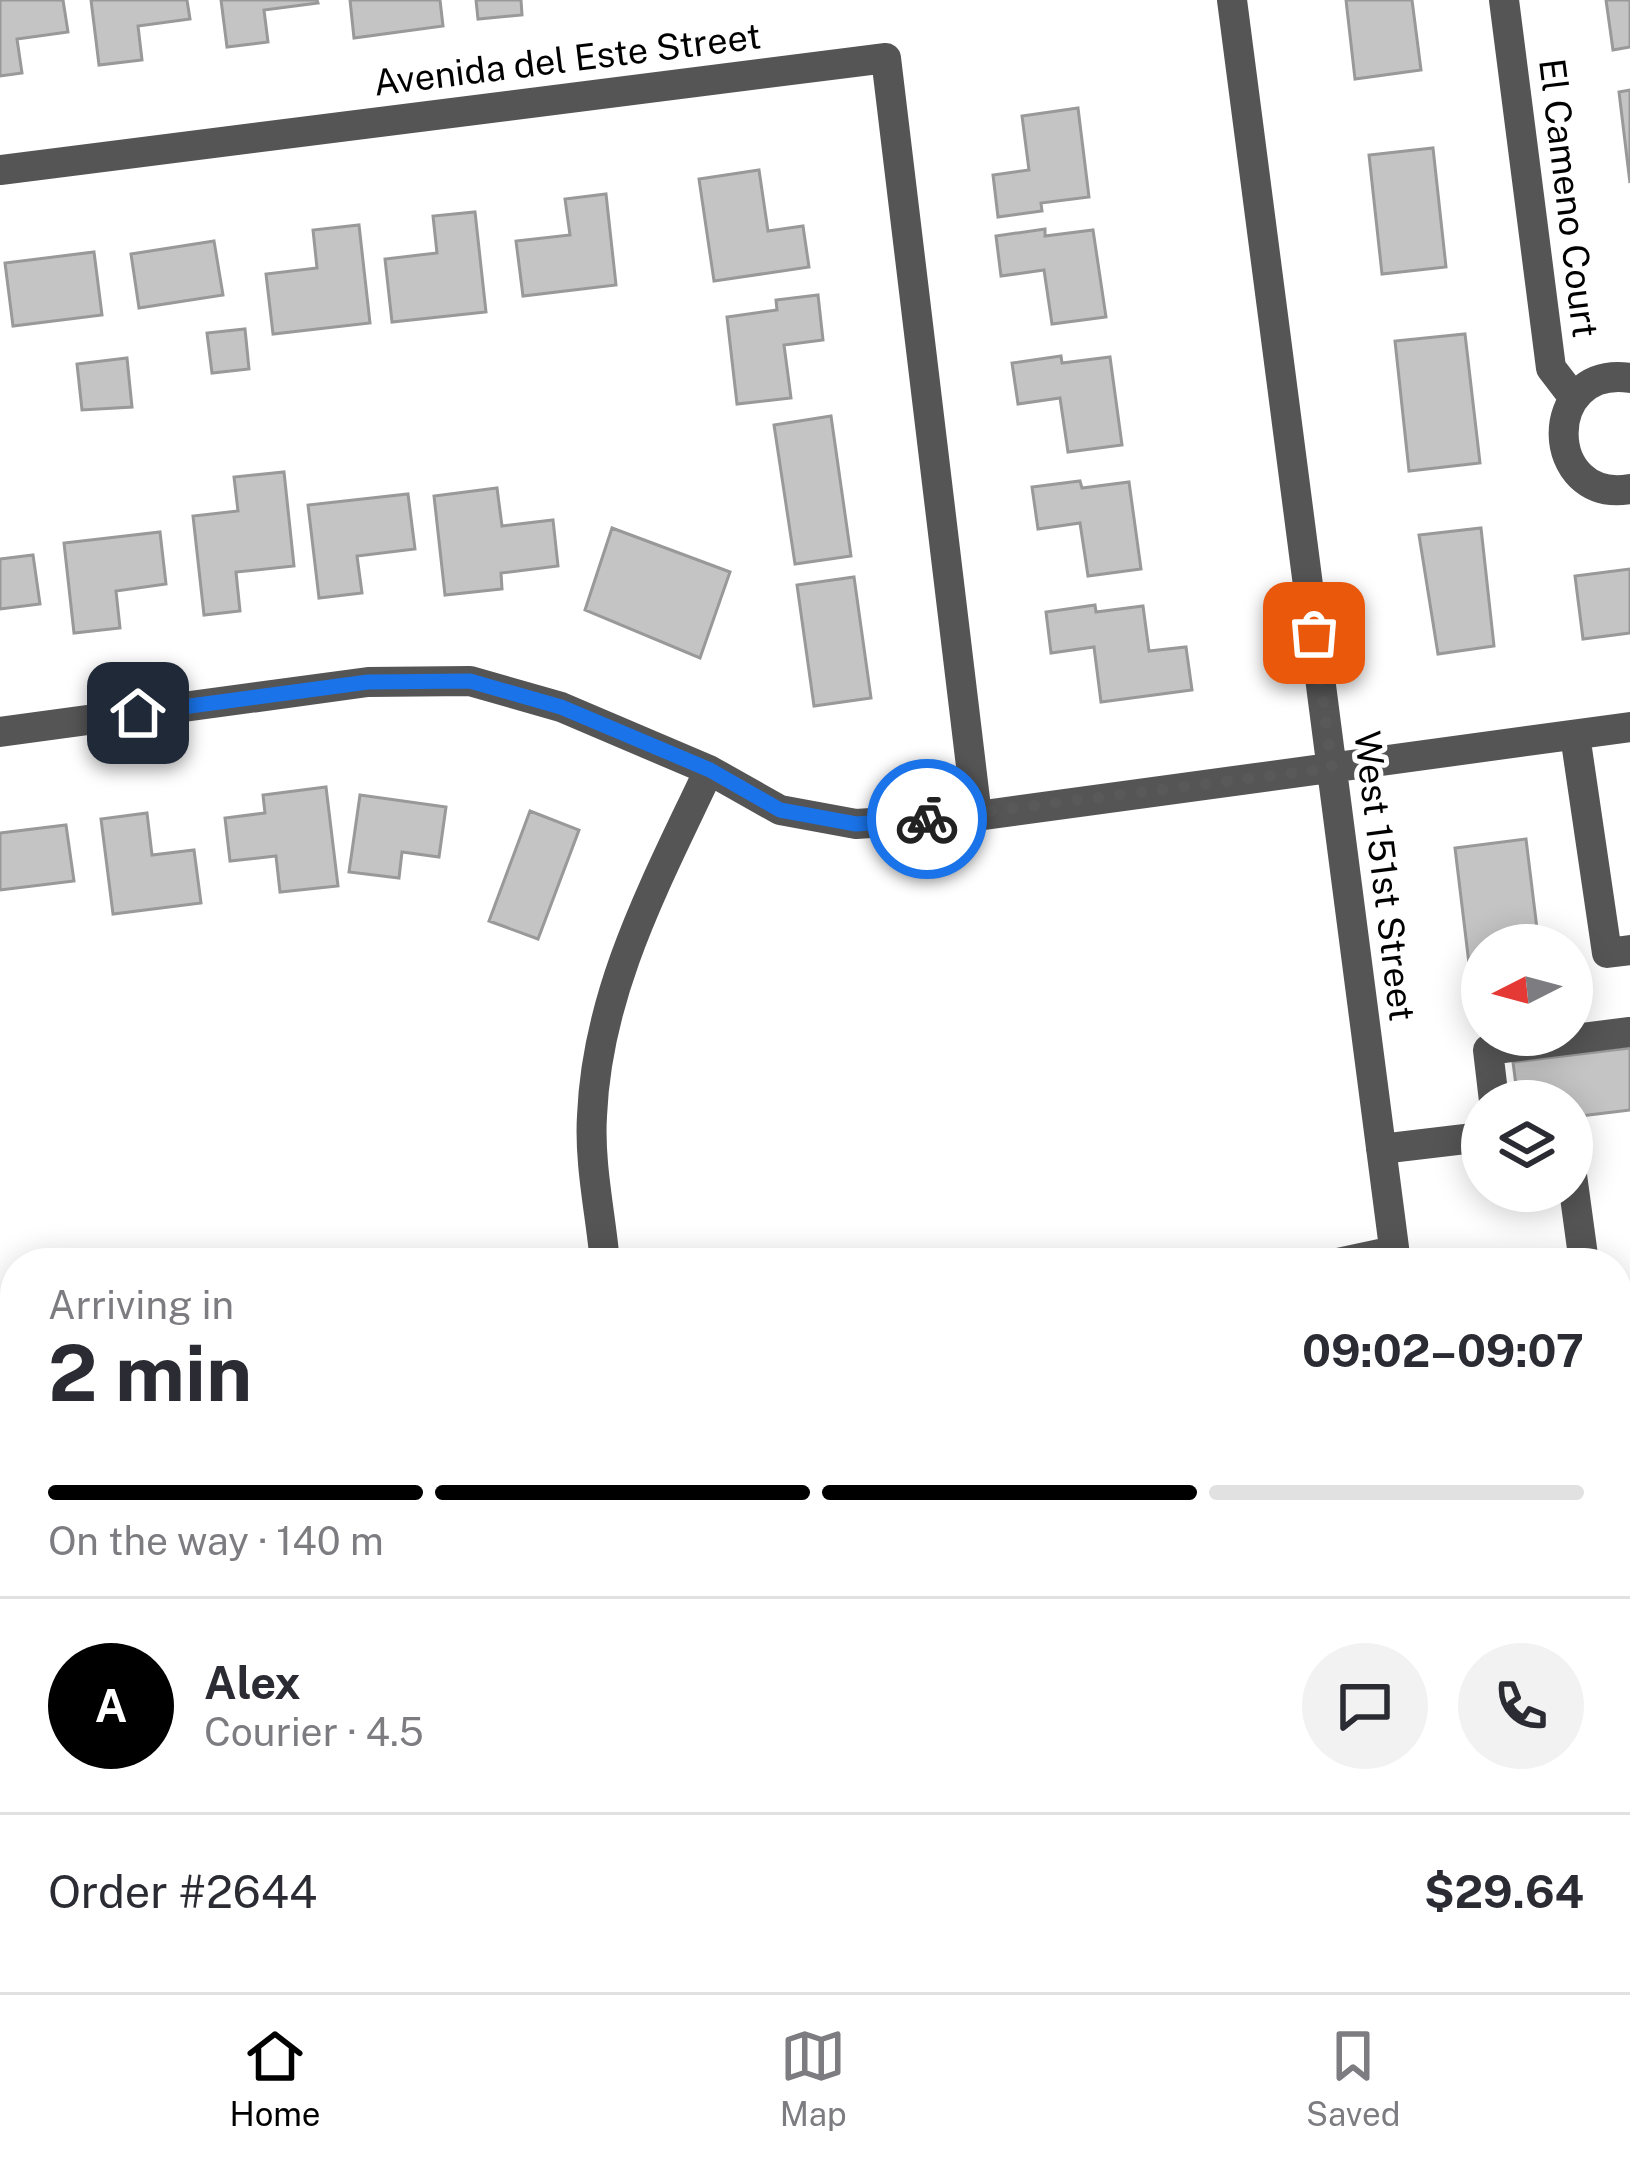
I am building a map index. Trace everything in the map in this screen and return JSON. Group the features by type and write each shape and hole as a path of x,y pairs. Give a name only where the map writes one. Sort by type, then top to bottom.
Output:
{"street":[{"name":"West 151st Street","path":"1232,0 1394,1248"},
{"name":"El Cameno Court","path":"1504,0 1551,368 1574,398 1606,377 1630,377"},
{"name":"Avenida del Este Street","path":"0,170 886,58 977,816"},
{"path":"1574,398 1562,433 1573,468 1604,488 1630,489"},
{"path":"0,732 368,682 470,681 561,707 710,770 780,810 856,824 977,816 1630,727"},
{"path":"1575,735 1618,951"},
{"path":"604,1248 591,1119 603,1026 632,934 710,770"},
{"path":"1492,1080 1488,1050 1630,1032"},
{"path":"1381,1149 1461,1139"},
{"path":"1577,1212 1583,1248"}],"building":[{"path":"0,0 63,0 68,32 17,39 22,73 0,76"},
{"path":"91,0 187,0 190,19 138,26 142,60 99,65"},
{"path":"221,0 318,3 264,10 268,42 227,47"},
{"path":"350,0 440,0 443,26 354,38"},
{"path":"476,0 521,0 522,15 478,19"},
{"path":"1346,0 1412,0 1421,70 1355,79"},
{"path":"1606,0 1630,0 1630,47 1613,50"},
{"path":"1630,90 1630,183 1619,92"},
{"path":"1078,108 1089,197 1041,203 1042,211 998,217 993,175 1029,170 1022,116"},
{"path":"1433,148 1446,267 1382,274 1369,155"},
{"path":"759,170 768,231 803,226 809,267 714,281 699,179"},
{"path":"606,194 616,285 523,296 516,241 570,235 565,199"},
{"path":"475,212 486,312 392,322 385,259 437,253 433,216"},
{"path":"359,225 370,323 273,334 266,274 317,268 313,230"},
{"path":"1045,229 1045,236 1093,230 1106,317 1052,324 1044,270 1001,276 996,236"},
{"path":"214,241 223,295 139,308 131,254"},
{"path":"94,252 102,315 13,326 5,263"},
{"path":"818,295 823,340 784,345 791,398 737,404 727,317 777,310 776,300"},
{"path":"245,329 249,369 212,373 207,333"},
{"path":"1465,334 1480,463 1409,471 1395,341"},
{"path":"1061,356 1062,363 1110,357 1122,445 1068,452 1060,398 1018,404 1012,363"},
{"path":"127,358 132,407 82,410 77,364"},
{"path":"831,416 851,556 795,564 774,425"},
{"path":"284,472 294,566 236,572 240,611 204,615 193,516 238,511 234,477"},
{"path":"1080,481 1082,488 1129,482 1141,569 1088,576 1080,523 1038,529 1032,487"},
{"path":"497,488 502,526 553,520 558,566 501,573 502,589 445,595 434,496"},
{"path":"408,494 415,549 357,556 362,593 319,598 308,505"},
{"path":"612,528 730,572 700,658 585,610"},
{"path":"1481,528 1494,646 1438,654 1419,535"},
{"path":"160,532 166,584 116,591 120,628 74,633 64,543"},
{"path":"33,555 40,604 0,609 0,559"},
{"path":"1630,569 1630,633 1583,639 1575,576"},
{"path":"854,577 871,698 814,706 797,585"},
{"path":"1095,605 1096,612 1143,606 1149,651 1186,647 1192,690 1101,702 1094,647 1051,653 1046,612"},
{"path":"326,787 338,886 280,892 276,856 230,861 225,818 265,813 263,795"},
{"path":"360,795 446,807 439,857 402,852 399,878 349,872"},
{"path":"530,811 579,830 538,939 489,921"},
{"path":"147,813 152,855 194,850 201,903 113,914 101,819"},
{"path":"66,825 74,881 0,890 0,833"},
{"path":"1526,839 1536,924 1464,924 1455,848"},
{"path":"1630,1048 1630,1110 1593,1114 1593,1080 1515,1080 1513,1062"}],"way so far":[{"path":"927,819 1332,768 1314,633"}],"route":[{"path":"138,713 368,682 470,681 561,707 710,770 780,810 856,824 927,819"}]}
